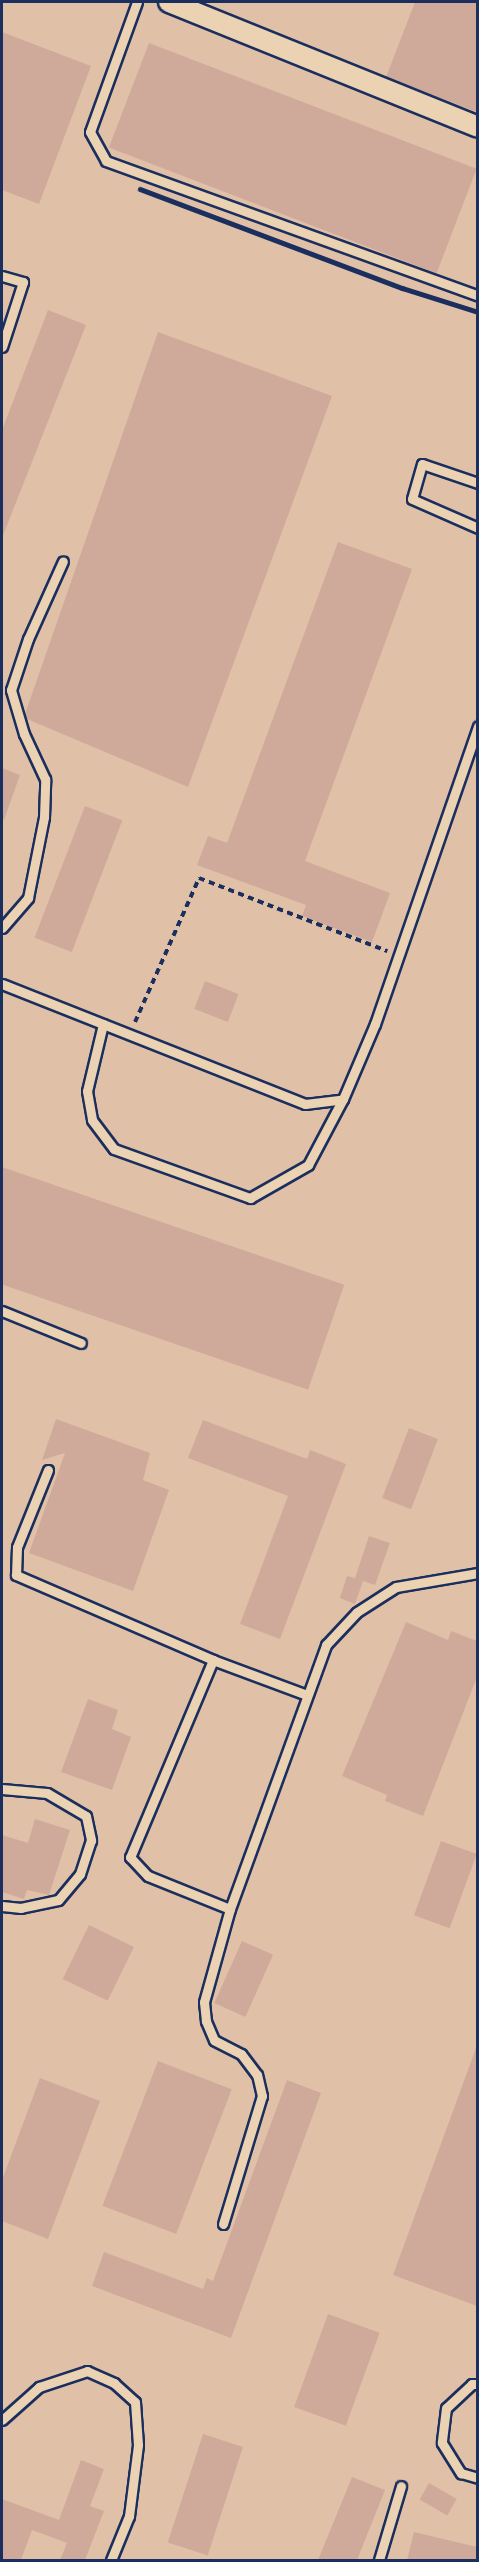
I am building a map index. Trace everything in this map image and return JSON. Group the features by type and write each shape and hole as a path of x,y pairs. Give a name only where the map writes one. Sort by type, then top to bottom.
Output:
{"street":[{"path":"169,2 477,127"}],"lane":[{"path":"137,2 90,132 106,161 477,296"},
{"path":"2,276 23,282 2,347"},
{"path":"477,483 422,464 412,499 477,528"},
{"path":"2,928 28,898 44,817 45,779 24,734 11,690 63,561"},
{"path":"103,1024 87,1091 92,1120 114,1149 250,1198 308,1166 344,1099 375,1024 477,726"},
{"path":"2,984 305,1104 344,1099"},
{"path":"2,1311 81,1344"},
{"path":"48,1470 17,1546 16,1575 213,1660 307,1695"},
{"path":"223,2224 262,2097 258,2075 241,2054 214,2040 206,2021 204,2002 230,1909 326,1645 357,1612 396,1587 477,1573"},
{"path":"213,1660 130,1857 148,1876 230,1909"},
{"path":"2,1789 47,1793 86,1816 91,1840 80,1874 58,1900 21,1908 2,1906"},
{"path":"2,2420 39,2387 87,2371 114,2383 135,2402 138,2445 129,2516 111,2560"},
{"path":"477,2384 472,2385 446,2408 442,2443 461,2473 477,2478"},
{"path":"379,2560 401,2486"}],"path":[{"path":"130,1034 199,878 397,955"}],"shaded area":[{"path":"2,2 477,2 477,2560 2,2560"}],"building":[{"path":"415,2 477,2 477,112 386,77"},
{"path":"2,32 91,66 39,204 2,190"},
{"path":"149,43 477,169 437,273 109,148"},
{"path":"48,310 86,325 2,538 2,430"},
{"path":"158,332 332,396 188,787 27,719 25,714"},
{"path":"338,542 412,569 305,861 390,893 372,942 302,916 306,905 197,865 208,836 227,843"},
{"path":"2,768 20,775 4,820 2,820"},
{"path":"85,806 122,820 72,952 34,938"},
{"path":"205,981 239,994 228,1022 194,1009"},
{"path":"2,1167 344,1285 308,1390 2,1284"},
{"path":"56,1419 150,1453 143,1480 169,1490 133,1591 29,1553 65,1453 42,1460"},
{"path":"203,1420 307,1459 310,1450 346,1464 280,1639 240,1624 288,1496 188,1458"},
{"path":"409,1428 438,1439 411,1509 382,1498"},
{"path":"369,1536 390,1543 375,1585 363,1581 355,1604 340,1598 347,1576 355,1578"},
{"path":"406,1622 448,1640 451,1631 477,1641 477,1677 423,1816 385,1801 387,1795 342,1776"},
{"path":"88,1699 118,1710 112,1729 131,1737 112,1790 61,1772"},
{"path":"35,1819 70,1830 49,1895 27,1890 24,1899 2,1892 2,1835 28,1843"},
{"path":"441,1841 477,1854 450,1928 414,1915"},
{"path":"89,1925 134,1947 108,2001 63,1979"},
{"path":"242,1941 273,1955 245,2017 214,2003"},
{"path":"477,2049 477,2306 393,2275"},
{"path":"158,2061 232,2089 176,2234 102,2206"},
{"path":"40,2078 100,2101 48,2239 2,2221 2,2180"},
{"path":"287,2080 321,2093 231,2338 92,2286 104,2252 203,2289 207,2278 213,2281"},
{"path":"328,2314 380,2333 346,2426 294,2407"},
{"path":"203,2434 243,2447 208,2555 168,2542"},
{"path":"81,2460 104,2469 90,2506 104,2511 85,2560 60,2560 67,2543 32,2530 21,2560 2,2560 2,2499 59,2520"},
{"path":"352,2477 385,2490 357,2560 318,2560"},
{"path":"429,2483 457,2499 447,2515 420,2499"},
{"path":"414,2532 477,2547 477,2560 407,2560"}],"railway":[{"path":"140,189 402,288 478,312"}]}
